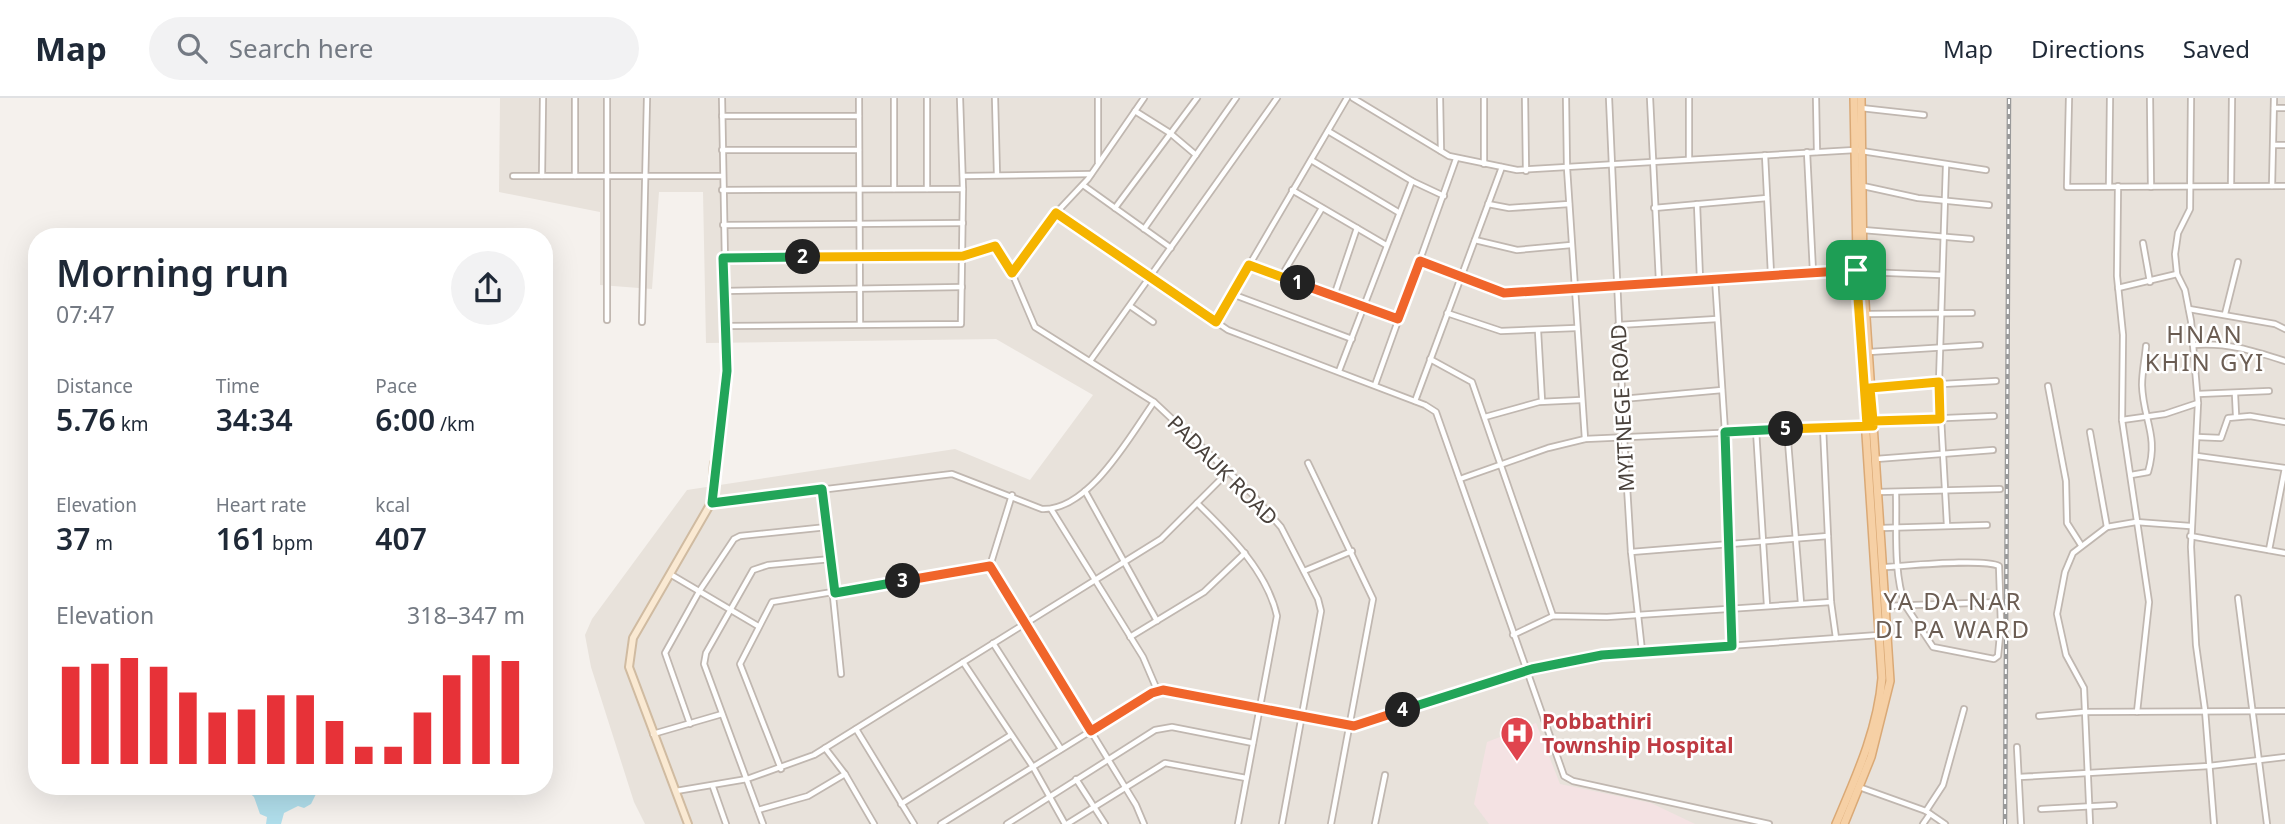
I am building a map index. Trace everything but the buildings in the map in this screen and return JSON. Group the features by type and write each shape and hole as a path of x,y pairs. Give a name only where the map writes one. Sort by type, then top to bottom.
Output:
{"main road":[{"path":"1836,824 1876,728 1882,678 1868,352 1859,271 1862,186 1854,98"},
{"path":"1844,824 1859,787 1890,681 1881,528 1859,271 1858,151 1861,98"}],"street":[{"path":"542,176 544,98"},
{"path":"575,98 575,176"},
{"path":"607,98 607,320"},
{"path":"642,322 642,176 646,98"},
{"path":"688,824 629,667 629,653 633,638 712,503 714,463 722,428 727,371 722,98"},
{"path":"859,98 860,324"},
{"path":"894,98 894,189"},
{"path":"927,98 927,189"},
{"path":"725,326 961,324 963,176 960,98"},
{"path":"995,98 997,175"},
{"path":"1098,98 1098,164"},
{"path":"1012,273 1056,213 1092,174 1144,98"},
{"path":"1115,208 1197,98"},
{"path":"1144,229 1236,98"},
{"path":"1090,361 1276,98"},
{"path":"1216,322 1347,98"},
{"path":"1353,98 1457,159 1526,171 1689,159 1858,151 1986,170"},
{"path":"1440,98 1441,150"},
{"path":"1483,98 1484,164"},
{"path":"1525,98 1526,171"},
{"path":"1566,98 1571,245 1585,439"},
{"name":"MYITNEGE ROAD","path":"1609,98 1615,284 1631,552 1643,651"},
{"path":"1650,98 1651,162 1659,281"},
{"path":"1689,98 1689,159"},
{"path":"1816,98 1816,152"},
{"path":"2069,98 2067,187 2285,186"},
{"path":"2109,98 2109,186"},
{"path":"2150,98 2151,187"},
{"path":"2191,98 2190,209 2178,233 2177,274 2189,309 2199,403 2190,536 2196,645 2205,710 2214,824"},
{"path":"2231,186 2232,98"},
{"path":"2272,186 2273,98"},
{"path":"2274,108 2285,107"},
{"path":"1861,108 1924,115"},
{"path":"1135,111 1170,133 1196,155"},
{"path":"722,116 859,116"},
{"path":"1328,131 1412,181 1444,196"},
{"path":"2274,145 2285,145"},
{"path":"722,150 859,150"},
{"path":"1807,152 1813,272"},
{"path":"1765,155 1771,275"},
{"path":"1375,385 1457,159"},
{"path":"1311,160 1398,212"},
{"path":"1946,166 1939,382 1947,525"},
{"path":"1415,401 1502,167"},
{"path":"963,176 1092,174"},
{"path":"513,176 722,176"},
{"path":"1339,371 1412,181"},
{"path":"1083,185 1171,248"},
{"path":"1862,186 1943,201 1989,205"},
{"path":"2118,187 2118,288 2123,335 2122,420 2140,522 2149,602 2137,712"},
{"path":"722,190 963,189"},
{"path":"1292,190 1386,245"},
{"path":"1654,208 1767,198"},
{"path":"1488,204 1509,208 1569,204"},
{"path":"1697,204 1700,279"},
{"path":"1281,277 1322,208"},
{"path":"1056,213 1228,330 1375,385 1436,412 1564,776 1573,781 1769,824"},
{"path":"723,225 963,223"},
{"path":"1334,296 1357,228"},
{"path":"1862,230 1971,239"},
{"path":"1475,240 1517,250 1571,245"},
{"path":"2143,243 2150,282"},
{"name":"PADAUK ROAD","path":"963,256 995,246 1012,273 1035,327 1154,402 1281,527 1304,570 1321,611 1282,824"},
{"path":"723,258 963,256"},
{"path":"1420,261 1504,293 1574,286 1813,272 1941,275"},
{"path":"2225,314 2238,262"},
{"path":"1249,265 1398,319"},
{"path":"2118,288 2177,274"},
{"path":"1714,278 1725,432 1732,646"},
{"path":"724,291 962,287"},
{"path":"1232,294 1352,339"},
{"path":"1130,306 1153,322"},
{"path":"2189,309 2285,328"},
{"path":"1865,314 1940,311 1972,313"},
{"path":"1447,313 1501,331 1576,328"},
{"path":"1618,325 1717,319"},
{"path":"1538,331 1542,401"},
{"path":"2193,345 2217,343 2243,348 2285,362"},
{"path":"1868,352 1980,345"},
{"path":"2132,475 2148,472 2154,442 2146,417 2142,385 2146,346"},
{"path":"1430,359 1472,382 1553,616"},
{"path":"1870,388 1939,382 1996,381"},
{"path":"2048,386 2066,481 2067,523 2081,545"},
{"path":"1622,399 1722,390"},
{"path":"2198,394 2269,391"},
{"path":"2235,394 2236,415"},
{"path":"1485,417 1542,401 1581,400"},
{"name":"PADAUK ROAD","path":"1051,509 1085,491 1108,467 1154,402"},
{"path":"2122,420 2146,417 2199,403"},
{"path":"2197,437 2221,438 2228,418 2236,415 2285,422"},
{"path":"1460,479 1548,448 1585,439 1994,416"},
{"path":"1823,427 1831,602 1836,638"},
{"path":"1787,429 1801,603"},
{"path":"1756,430 1767,605"},
{"path":"2090,432 2108,527"},
{"path":"1875,459 1993,450"},
{"path":"2197,456 2285,468 2269,550"},
{"path":"1308,463 1373,599 1331,824"},
{"path":"676,791 747,779 781,769 825,748 1161,539 1228,472"},
{"path":"712,503 952,474 1012,495 1042,509 1051,509 1130,637 1158,692"},
{"path":"822,489 835,593 841,674"},
{"path":"1877,492 2000,489"},
{"path":"1085,491 1157,621"},
{"path":"1883,567 1899,567 1994,564 1999,566 2001,602 1998,656 1994,659 1933,647 1905,605 1899,567 1896,493"},
{"path":"1012,495 990,566 1144,823 1153,824"},
{"path":"1197,503 1245,553 1274,603 1277,616 1238,824"},
{"path":"2090,824 2084,688 2066,655 2057,614 2065,572 2073,553 2108,527 2140,522 2190,526"},
{"path":"1881,528 1987,525"},
{"path":"690,724 665,653 700,590 734,539 740,536 827,527"},
{"path":"1631,552 1828,536"},
{"path":"2190,536 2285,553"},
{"path":"1304,570 1352,551"},
{"path":"1130,637 1204,592 1245,553"},
{"path":"763,824 704,664 706,653 753,570 768,565 831,559"},
{"path":"781,769 740,664 772,602 990,566"},
{"path":"670,574 732,608 758,626"},
{"path":"2238,598 2267,824"},
{"path":"1513,635 1553,616 1640,615 1831,602"},
{"path":"1885,606 2001,602"},
{"path":"941,824 1158,692 1349,725 1525,671 1602,655 1880,635"},
{"path":"993,643 1061,749"},
{"path":"963,662 1033,767 1066,824 1165,763 1247,779"},
{"path":"1923,824 1942,785 1964,709"},
{"path":"2039,716 2084,712 2205,710 2285,712"},
{"path":"653,734 722,714"},
{"path":"1007,824 1108,759 1166,727 1253,743"},
{"path":"856,729 914,824"},
{"path":"901,804 1011,735"},
{"path":"2017,747 2021,824"},
{"path":"825,748 845,774 874,824"},
{"path":"2019,777 2209,766 2285,757"},
{"path":"758,810 808,796 845,774"},
{"path":"1375,824 1384,775"},
{"path":"1076,779 1105,824"},
{"path":"713,786 726,824"},
{"path":"1859,787 1928,813 1945,824"},
{"path":"2041,809 2114,805"}],"shaded area":[{"path":"500,98 2285,98 2285,824 645,824 634,802 591,667 585,635 592,619 687,490 955,449 1030,480 1093,395 996,339 706,343 703,192 659,192 652,289 600,285 600,212 499,192"},
{"name":"Pobbathiri Township Hospital","path":"1536,723 1560,784 1651,803 1695,824 1489,824 1474,804 1487,742"}],"water":[{"path":"252,795 316,795 311,804 304,808 298,806 284,813 281,824 266,824 267,817 260,814"}],"railway":[{"path":"2005,824 2009,98"}],"place":[{"name":"Pobbathiri Township Hospital","path":"1517,763"}],"district":[{"name":"HNAN KHIN GYI","path":"2205,347"},
{"name":"YA DA NAR DI PA WARD","path":"1953,614"}],"route":[{"path":"1856,270 1574,286 1504,293 1420,261 1398,319 1249,265 1216,322 1056,213 1032,250 1012,273 995,246 963,256 723,258 727,371 722,428 714,463 712,503 822,489 835,593 990,566 1091,731 1152,693 1163,690 1354,726 1532,669 1602,655 1732,646 1725,432 1873,426 1870,388 1939,382 1940,419 1873,421 1873,426 1867,425 1856,270"}]}
